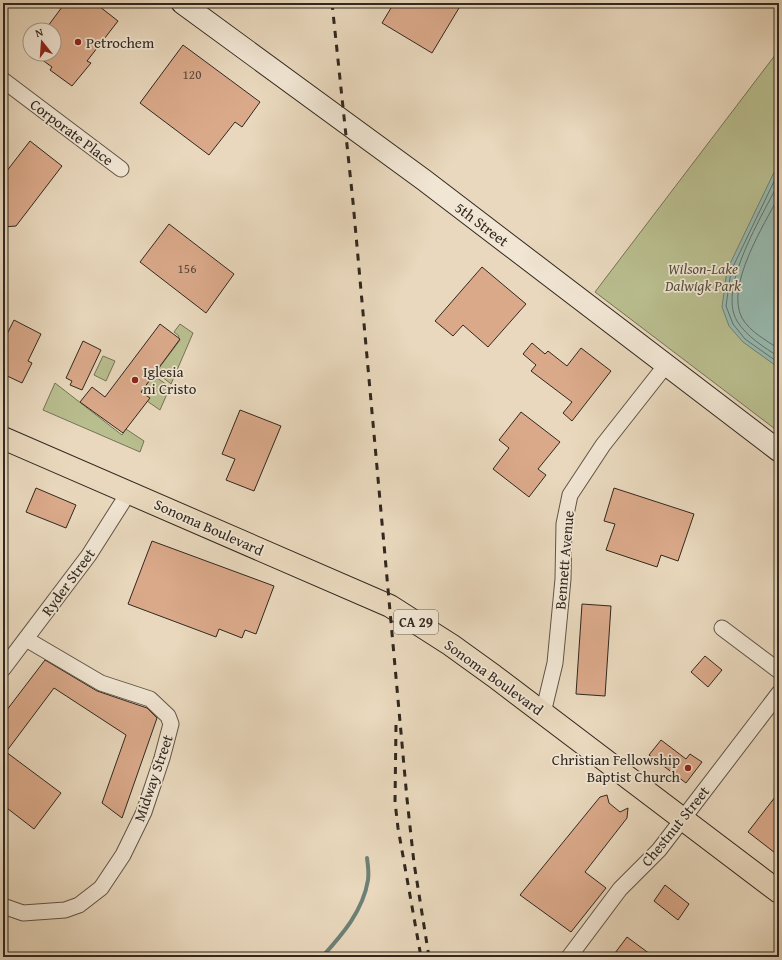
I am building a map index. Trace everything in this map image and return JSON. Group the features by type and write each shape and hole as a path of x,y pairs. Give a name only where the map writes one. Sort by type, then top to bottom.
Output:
{"main road":[{"name":"Sonoma Boulevard","path":"3,438 390,606 451,645 779,892"}],"street":[{"name":"5th Street","path":"182,3 424,180 779,450"},
{"name":"Corporate Place","path":"3,80 121,169"},
{"name":"Bennett Avenue","path":"543,713 555,663 563,579 564,524 570,495 603,445 666,365"},
{"name":"Ryder Street","path":"3,669 89,555 129,492"},
{"path":"722,628 779,671"},
{"name":"Midway Street","path":"3,906 23,913 65,910 79,905 101,888 123,854 144,812 162,758 171,724 168,716 150,699 101,683 26,639"},
{"name":"Chestnut Street","path":"569,957 620,889 659,850 779,693"}],"green space":[{"name":"Wilson-Lake Dalwigk Park","path":"779,50 779,432 595,292"},
{"path":"180,324 193,333 171,384 156,372 180,340 178,338 179,336 174,332"},
{"path":"103,356 115,361 106,381 94,375"},
{"path":"153,375 170,387 160,410 147,401 149,398 141,392"},
{"path":"55,383 122,435 126,429 144,441 140,452 43,410"}],"water":[{"path":"779,162 779,368 743,342 729,326 722,307 727,270"}],"building":[{"name":"Petrochem","path":"65,3 95,3 118,21 87,61 91,63 72,86 50,70 52,67 45,62 62,62 62,22 51,22"},
{"path":"394,3 462,3 432,53 382,23"},
{"path":"183,45 260,102 242,127 235,122 209,155 140,103"},
{"path":"30,141 62,166 16,226 3,227 3,173 6,172"},
{"path":"169,224 234,274 206,313 140,262"},
{"path":"482,267 526,304 488,347 463,325 453,336 435,321"},
{"path":"14,320 41,334 28,361 32,363 22,383 3,374 3,342"},
{"path":"160,324 180,339 141,392 150,398 123,433 80,402 92,387 105,397"},
{"path":"83,341 101,350 82,390 70,385 72,381 66,378"},
{"path":"532,343 545,354 548,351 567,366 581,348 611,371 572,421 563,413 572,402 531,371 536,365 523,354"},
{"path":"240,410 281,426 254,491 226,480 235,459 222,454"},
{"path":"521,412 560,442 538,469 546,475 529,497 493,469 509,448 499,440"},
{"path":"36,488 76,505 66,528 26,512"},
{"path":"614,488 694,514 678,561 661,555 657,567 606,550 615,524 604,521"},
{"path":"152,541 274,586 256,634 245,630 242,638 219,629 216,637 128,604"},
{"path":"582,604 611,606 605,696 576,694"},
{"path":"705,656 722,670 708,687 691,672"},
{"path":"45,660 97,691 147,708 157,718 122,818 102,803 126,735 54,688 6,752 61,793 34,829 3,805 3,715"},
{"path":"661,740 686,759 690,754 702,762 686,783 649,755"},
{"path":"779,792 779,856 748,832"},
{"path":"607,795 609,803 620,812 628,808 627,818 585,872 606,888 571,932 520,895 600,797"},
{"path":"665,885 689,904 678,920 654,901"},
{"path":"627,937 654,957 612,957"}],"waterway":[{"path":"322,957 351,922 362,902 368,880 367,858"}],"railway":[{"path":"332,3 353,202 407,799 414,863 429,957"},
{"path":"396,725 395,802 398,828 421,957"}],"place":[{"name":"Petrochem","path":"78,42"},
{"name":"Iglesia ni Cristo","path":"135,380"},
{"name":"Christian Fellowship Baptist Church","path":"688,768"}]}
